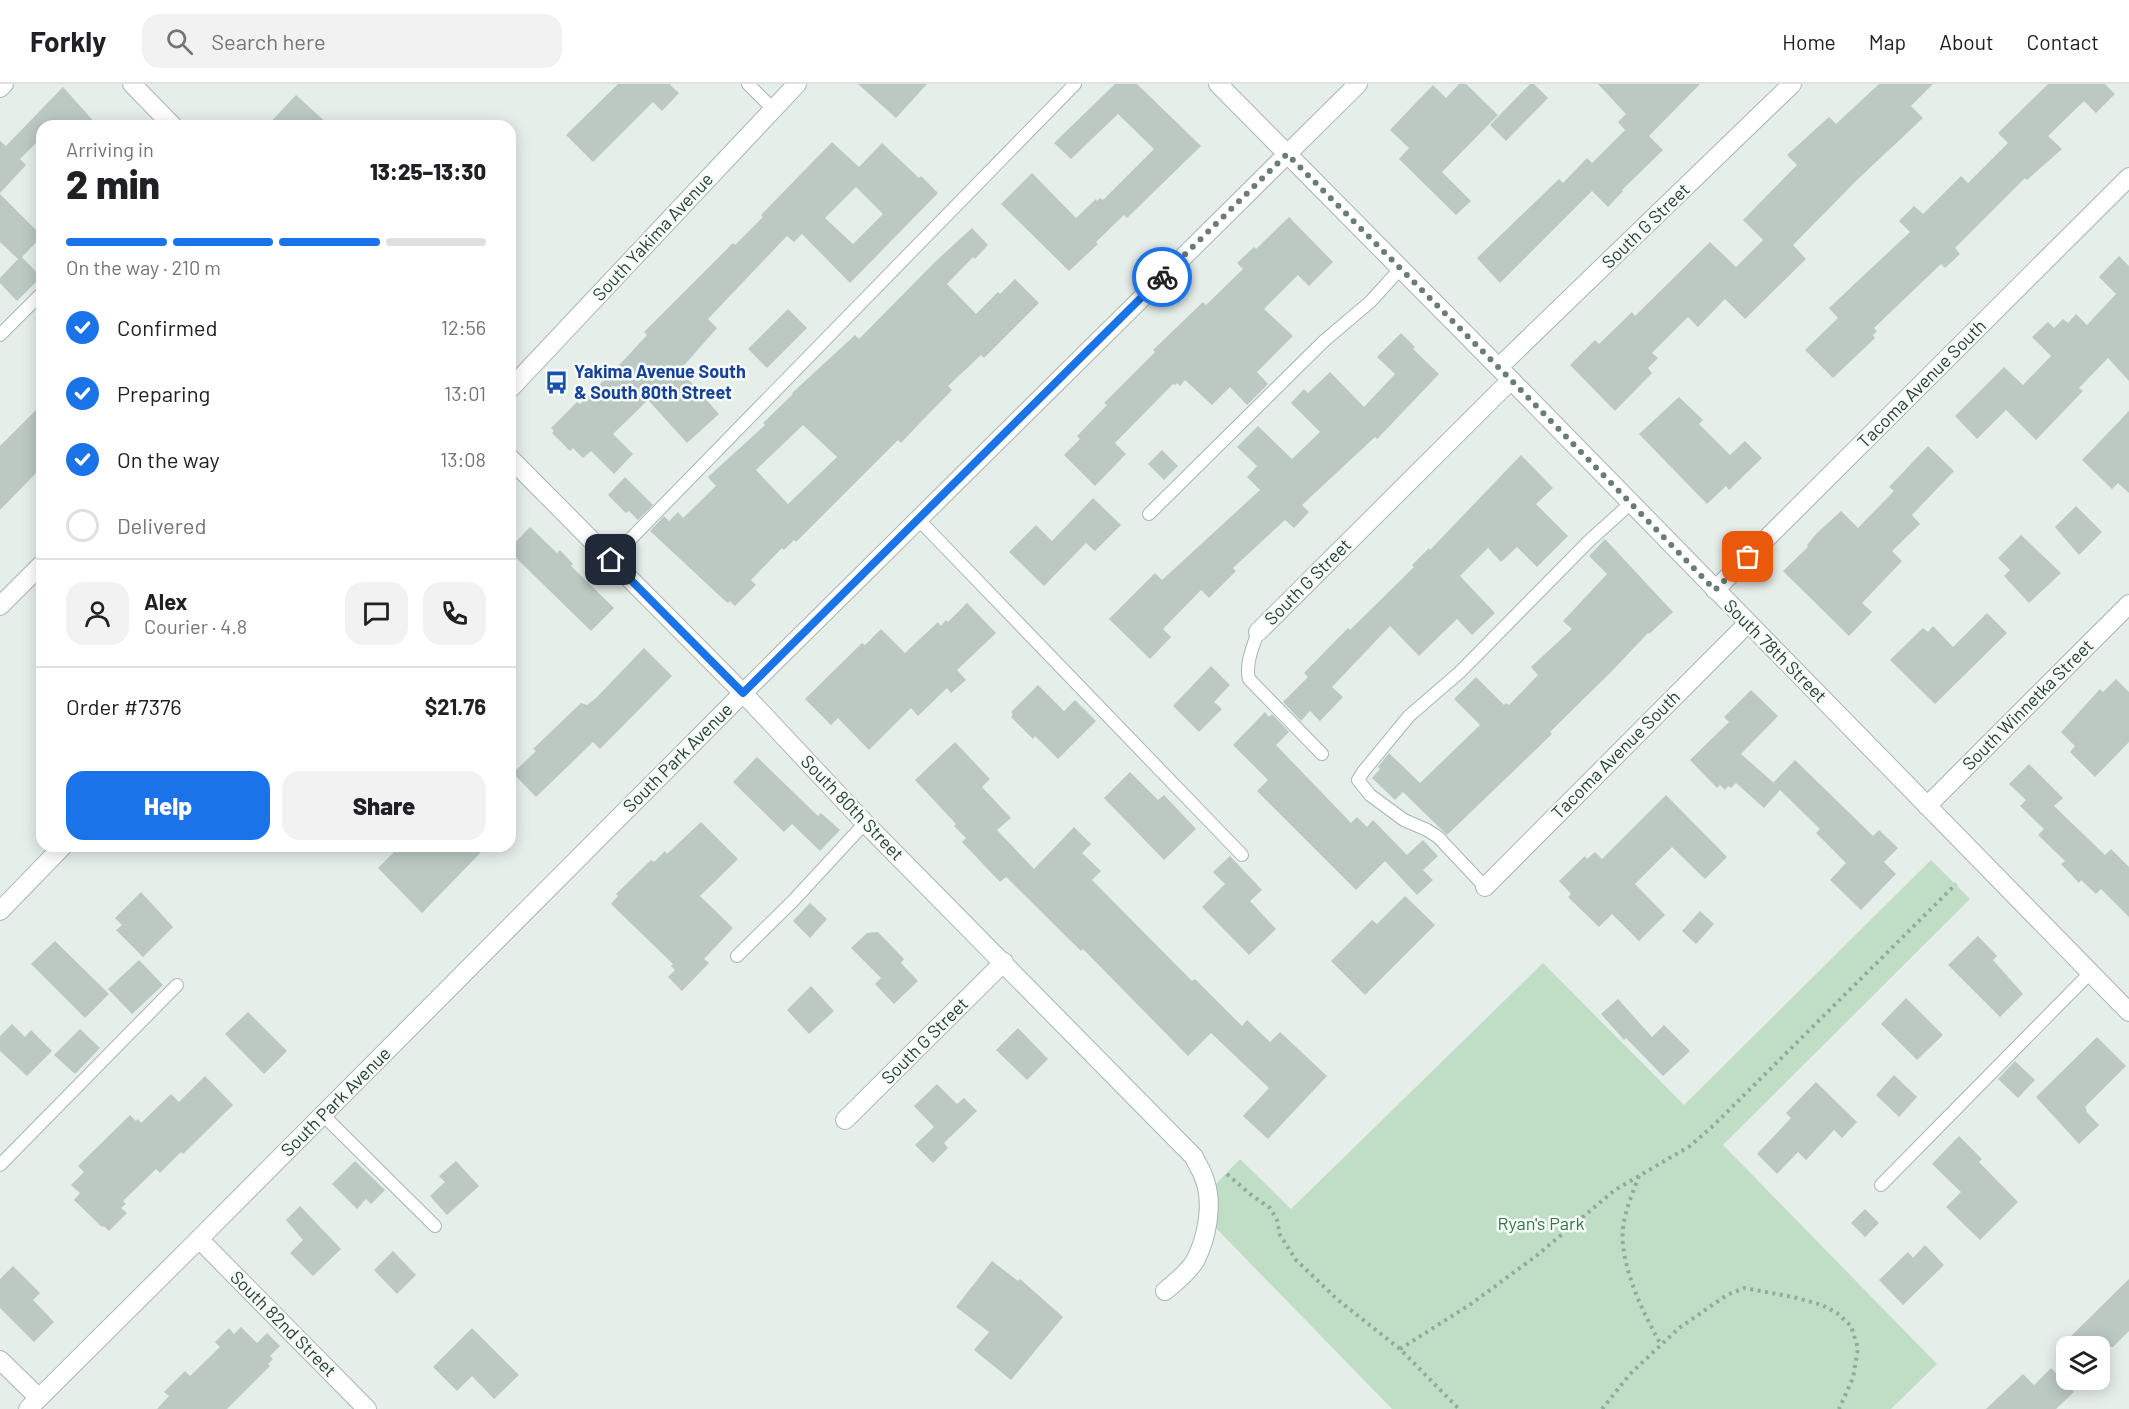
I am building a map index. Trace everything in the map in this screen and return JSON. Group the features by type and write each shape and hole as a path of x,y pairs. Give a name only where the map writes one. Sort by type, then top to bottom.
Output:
{"street":[{"path":"0,88 4,84"},
{"path":"132,84 167,120"},
{"name":"South Yakima Avenue","path":"516,383 797,84"},
{"name":"South 78th Street","path":"1218,84 2129,1012"},
{"name":"South Park Avenue","path":"33,1404 743,693 1358,84"},
{"name":"South G Street","path":"1258,632 1505,374 1792,84"},
{"name":"Tacoma Avenue South","path":"1715,590 2129,177"},
{"name":"South 80th Street","path":"516,464 743,693 865,823 1194,1157 1205,1179 1208,1200 1207,1225 1194,1262 1165,1291"},
{"path":"0,606 36,570"},
{"name":"South Winnetka Street","path":"1928,806 2129,604"},
{"name":"Tacoma Avenue South","path":"1485,887 1748,623"},
{"path":"0,911 57,852"},
{"name":"South G Street","path":"845,1120 1004,962"},
{"name":"South 82nd Street","path":"200,1239 367,1409"},
{"path":"0,1359 33,1404"}],"lane":[{"path":"748,84 773,109"},
{"path":"611,560 1076,84"},
{"path":"1149,514 1324,340 1370,302 1401,268"},
{"path":"0,335 36,299"},
{"path":"1485,887 1438,837 1404,820 1370,795 1358,780 1409,716 1460,672 1589,541 1631,503"},
{"path":"918,519 1242,855"},
{"path":"1258,632 1249,664 1249,680 1322,754"},
{"path":"737,956 793,901 865,823"},
{"path":"1881,1185 2091,972"},
{"path":"0,1165 177,985"},
{"path":"323,1115 435,1226"}],"path":[{"path":"1400,1349 1471,1304 1536,1256 1615,1190 1690,1146 1714,1125 1956,884"},
{"path":"1225,1173 1270,1208 1277,1220 1280,1235 1296,1260 1338,1300 1400,1349 1459,1409"},
{"path":"1639,1176 1625,1219 1622,1243 1637,1298 1661,1345"},
{"path":"1602,1409 1630,1374 1679,1328 1727,1295 1744,1288 1822,1305 1837,1313 1851,1326 1858,1348 1853,1378 1839,1409"}],"green space":[{"name":"Ryan's Park","path":"1931,860 1970,899 1723,1145 1937,1364 1891,1409 1392,1409 1212,1224 1214,1186 1240,1159 1291,1209 1543,963 1684,1105"}],"building":[{"path":"618,84 671,84 679,93 662,111 653,102 593,162 566,135"},
{"path":"858,84 927,84 896,118"},
{"path":"1115,84 1137,84 1201,146 1127,218 1124,215 1069,271 1001,204 1032,173 1076,218 1096,199 1097,201 1100,198 1103,200 1154,149 1118,114 1071,159 1054,143"},
{"path":"1459,84 1466,84 1498,115 1442,172 1471,201 1456,215 1399,159 1409,148 1390,130 1433,85 1446,98"},
{"path":"1530,84 1534,84 1548,98 1506,141 1490,125"},
{"path":"1598,84 1700,84 1649,136 1663,150 1608,207 1592,191 1500,283 1477,258 1559,179 1563,183 1587,158 1592,163 1625,130 1618,122 1626,114"},
{"path":"1879,84 1933,84 1911,106 1923,118 1793,245 1806,259 1745,319 1725,299 1698,327 1688,317 1652,353 1658,358 1648,368 1652,373 1615,411 1570,365 1595,340 1599,344 1632,312 1635,316 1710,242 1736,267 1763,240 1743,220 1797,165 1787,155 1829,117 1836,124"},
{"path":"2048,84 2105,84 2115,94 2096,113 2084,101 2048,136 2062,149 2027,180 2025,178 1955,248 1960,254 1945,268 1941,264 1874,328 1877,331 1873,335 1875,338 1833,378 1805,350 1838,318 1829,308 1910,232 1899,221 1914,206 1923,214 1961,176 1968,183 2008,143 1998,133"},
{"path":"63,87 93,120 36,120 36,143 20,159 26,165 0,193 0,141 6,146"},
{"path":"296,95 323,120 273,120"},
{"path":"832,142 859,167 882,143 938,193 850,283 802,234 794,242 787,236 708,319 717,328 680,370 719,414 687,443 648,400 613,434 633,454 614,474 591,451 583,458 573,448 570,451 552,433 554,431 551,428 577,402 580,404 623,361 647,335 644,332 733,243 735,245 763,217 761,215","holes":["856,187 883,214 853,244 825,218"]},
{"path":"0,194 36,230 36,242 22,257 36,272 36,282 17,301 0,283 0,278 18,259 0,242"},
{"path":"1289,217 1333,262 1309,286 1298,275 1264,309 1293,336 1257,372 1268,384 1247,405 1230,387 1212,405 1185,380 1180,386 1177,383 1173,384 1115,443 1126,454 1095,486 1064,455 1080,439 1077,436 1107,405 1104,403 1155,352 1153,350 1203,302 1206,305 1243,269 1237,263 1254,247 1256,249"},
{"path":"972,228 988,245 947,284 976,314 1015,279 1039,303 984,358 981,355 948,386 952,390 901,443 898,440 796,542 794,540 784,550 782,548 751,580 756,585 735,606 730,601 728,603 650,531 664,516 669,521 678,512 683,518 716,486 708,477 765,425 763,423 792,393 855,335 859,339","holes":["803,425 837,457 788,504 756,470"]},
{"path":"2119,256 2129,266 2129,381 2108,358 2079,388 2083,391 2036,440 2006,410 1977,439 1955,416 2004,367 2023,385 2051,356 2032,337 2048,322 2054,328 2063,319 2068,323 2076,314 2087,325 2116,294 2099,277"},
{"path":"788,309 807,328 767,368 748,349"},
{"path":"1401,333 1415,347 1413,349 1439,374 1377,439 1375,437 1302,505 1309,512 1294,528 1285,520 1233,568 1236,571 1209,598 1201,590 1163,629 1171,637 1150,659 1109,619 1155,573 1162,580 1260,490 1247,477 1257,466 1237,447 1258,426 1292,459 1320,432 1291,403 1304,389 1308,393 1330,372 1364,407 1395,374 1377,357"},
{"path":"1679,397 1703,420 1699,424 1730,455 1745,441 1762,458 1729,490 1726,486 1707,504 1639,434"},
{"path":"36,410 36,473 0,510 0,446"},
{"path":"2129,411 2129,493 2118,483 2112,489 2082,460"},
{"path":"1928,446 1954,471 1912,515 1920,524 1892,551 1902,561 1862,603 1872,612 1849,636 1783,571 1808,547 1807,545 1816,534 1841,511 1858,528 1894,491 1889,487"},
{"path":"1162,450 1178,466 1164,480 1148,464"},
{"path":"1521,455 1553,488 1536,504 1568,536 1537,567 1517,547 1501,562 1488,548 1460,576 1495,613 1472,635 1457,619 1419,656 1390,626 1332,687 1343,697 1320,721 1310,711 1301,721 1283,702 1308,677 1304,673 1348,628 1350,630 1414,567 1412,565 1429,548 1430,550"},
{"path":"625,477 653,505 638,520 629,511 626,513 608,495"},
{"path":"1093,498 1121,525 1095,551 1086,543 1044,586 1009,552 1036,525 1052,541"},
{"path":"2076,506 2102,532 2079,555 2055,527"},
{"path":"530,527 557,553 560,550 573,564 571,566 614,608 591,631 516,558 516,542"},
{"path":"2021,535 2061,573 2029,603 2004,576 2010,570 1998,558"},
{"path":"1605,539 1673,612 1648,633 1550,732 1552,734 1447,835 1403,792 1395,800 1372,778 1389,753 1420,783 1480,725 1454,699 1476,677 1504,705 1506,703 1509,705 1538,675 1531,667 1572,629 1563,621 1607,574 1589,556"},
{"path":"967,603 996,633 957,670 966,680 951,693 947,688 918,716 911,708 869,750 838,718 831,725 805,699 862,643 865,645 881,629 905,653 938,622 941,626 946,620 948,622"},
{"path":"1987,613 2007,633 1935,704 1890,660 1923,628 1928,632 1933,626 1953,647"},
{"path":"644,648 672,676 600,749 593,742 536,797 516,776 516,770 536,751 533,749 581,703 587,705"},
{"path":"1211,666 1230,685 1214,702 1222,709 1199,732 1173,706"},
{"path":"2116,679 2129,692 2129,742 2095,777 2070,752 2075,746 2061,732 2100,689 2103,692"},
{"path":"1038,685 1064,711 1075,700 1096,721 1058,759 1035,736 1033,739 1011,717 1013,714 1011,712"},
{"path":"1751,690 1778,716 1741,754 1773,783 1795,760 1873,836 1879,830 1898,848 1884,862 1896,874 1861,910 1830,880 1846,863 1816,833 1820,829 1780,790 1764,808 1736,783 1725,790 1720,785 1717,788 1690,760 1729,722 1724,717"},
{"path":"1265,712 1269,717 1272,714 1289,732 1276,745 1351,823 1357,817 1367,827 1373,820 1407,855 1423,840 1438,856 1423,870 1433,880 1417,895 1385,861 1356,890 1257,791 1268,780 1233,745"},
{"path":"955,742 990,779 982,787 1011,818 997,830 1034,869 1074,827 1091,844 1082,853 1101,871 1092,880 1192,981 1195,979 1242,1026 1247,1020 1270,1042 1280,1032 1327,1076 1268,1139 1243,1116 1269,1088 1211,1033 1188,1056 1083,949 1081,951 1006,877 1000,882 962,842 966,838 954,826 956,824 915,780"},
{"path":"757,757 818,816 821,813 840,830 820,851 792,824 784,832 733,782"},
{"path":"2029,764 2063,798 2054,806 2105,855 2111,849 2129,867 2129,917 2101,889 2096,894 2081,880 2079,883 2061,864 2065,861 2038,835 2044,829 2020,806 2026,800 2009,784"},
{"path":"1130,772 1158,800 1164,795 1196,829 1164,860 1104,798"},
{"path":"1666,795 1727,857 1705,879 1672,847 1635,884 1665,915 1639,941 1612,914 1599,927 1568,897 1571,894 1559,881 1585,856 1587,859 1595,852 1602,859"},
{"path":"701,822 738,859 700,896 733,928 704,959 709,963 682,991 668,977 675,970 671,966 673,964 611,904 618,896 616,894 651,860 654,862 665,851 667,854"},
{"path":"394,852 481,852 422,913 378,868"},
{"path":"1230,856 1262,890 1250,901 1276,929 1249,955 1202,907 1225,884 1213,872"},
{"path":"141,892 173,927 143,957 116,930 122,925 115,918"},
{"path":"1405,896 1435,925 1365,995 1331,961 1372,920 1377,924"},
{"path":"810,903 827,919 810,938 793,921"},
{"path":"1700,911 1714,924 1696,944 1682,931"},
{"path":"878,932 904,959 901,963 918,981 894,1004 875,984 881,978 851,948 867,933"},
{"path":"1978,936 1997,956 1993,960 2023,994 2000,1017 1948,965"},
{"path":"55,941 109,994 85,1018 31,964"},
{"path":"139,960 163,985 132,1014 108,989"},
{"path":"811,986 834,1011 809,1034 787,1010"},
{"path":"1906,998 1943,1035 1917,1060 1881,1024"},
{"path":"1618,999 1652,1037 1664,1025 1690,1051 1663,1076 1626,1038 1624,1040 1601,1014"},
{"path":"248,1012 287,1051 264,1074 225,1034"},
{"path":"12,1024 25,1037 31,1030 52,1051 27,1076 0,1051 0,1036"},
{"path":"1018,1028 1048,1059 1027,1080 996,1050"},
{"path":"80,1029 100,1048 75,1074 54,1055"},
{"path":"2097,1037 2126,1066 2085,1107 2099,1125 2079,1144 2036,1097"},
{"path":"2015,1061 2035,1080 2018,1098 1998,1079"},
{"path":"1894,1075 1917,1097 1899,1117 1876,1095"},
{"path":"205,1076 233,1105 183,1154 181,1152 160,1173 156,1169 123,1201 126,1204 121,1208 127,1213 109,1231 104,1226 102,1227 74,1200 80,1193 71,1185 84,1172 78,1166 130,1115 141,1123 171,1094 179,1102"},
{"path":"1816,1082 1857,1122 1842,1138 1834,1130 1806,1160 1798,1152 1777,1174 1757,1154 1791,1118 1786,1113"},
{"path":"937,1084 957,1104 964,1098 977,1111 944,1143 948,1148 933,1163 915,1145 934,1127 914,1106"},
{"path":"1959,1136 1982,1159 1979,1162 2018,1202 1980,1240 1946,1207 1961,1192 1932,1164"},
{"path":"355,1161 385,1190 371,1204 366,1199 357,1209 332,1184"},
{"path":"456,1161 479,1186 447,1215 430,1196 445,1182 439,1176"},
{"path":"300,1206 341,1249 313,1276 290,1253 303,1240 286,1220"},
{"path":"1865,1209 1879,1223 1865,1237 1851,1223"},
{"path":"1925,1245 1944,1265 1903,1305 1879,1280 1908,1252 1913,1258"},
{"path":"393,1251 416,1275 397,1294 374,1270"},
{"path":"992,1261 1018,1281 1020,1279 1063,1317 1011,1380 974,1350 989,1332 956,1307"},
{"path":"13,1266 40,1293 33,1300 54,1322 34,1342 0,1308 0,1279"},
{"path":"2129,1279 2129,1331 2113,1347 2110,1347 2110,1336 2071,1336"},
{"path":"241,1327 257,1343 267,1333 280,1346 270,1356 273,1359 268,1364 270,1366 227,1409 157,1409 169,1396 164,1392 185,1371 190,1376 220,1347 215,1342 229,1328 234,1334"},
{"path":"472,1328 519,1375 494,1399 472,1376 457,1391 433,1367"},
{"path":"2051,1368 2056,1373 2056,1390 2074,1392 2056,1409 1986,1409 2023,1374 2034,1385"}],"way so far":[{"path":"1162,277 1287,154 1715,590 1748,557"}],"place":[{"name":"Yakima Avenue South & South 80th Street","path":"556,382"}],"route":[{"path":"611,560 743,693 1162,277"}]}
